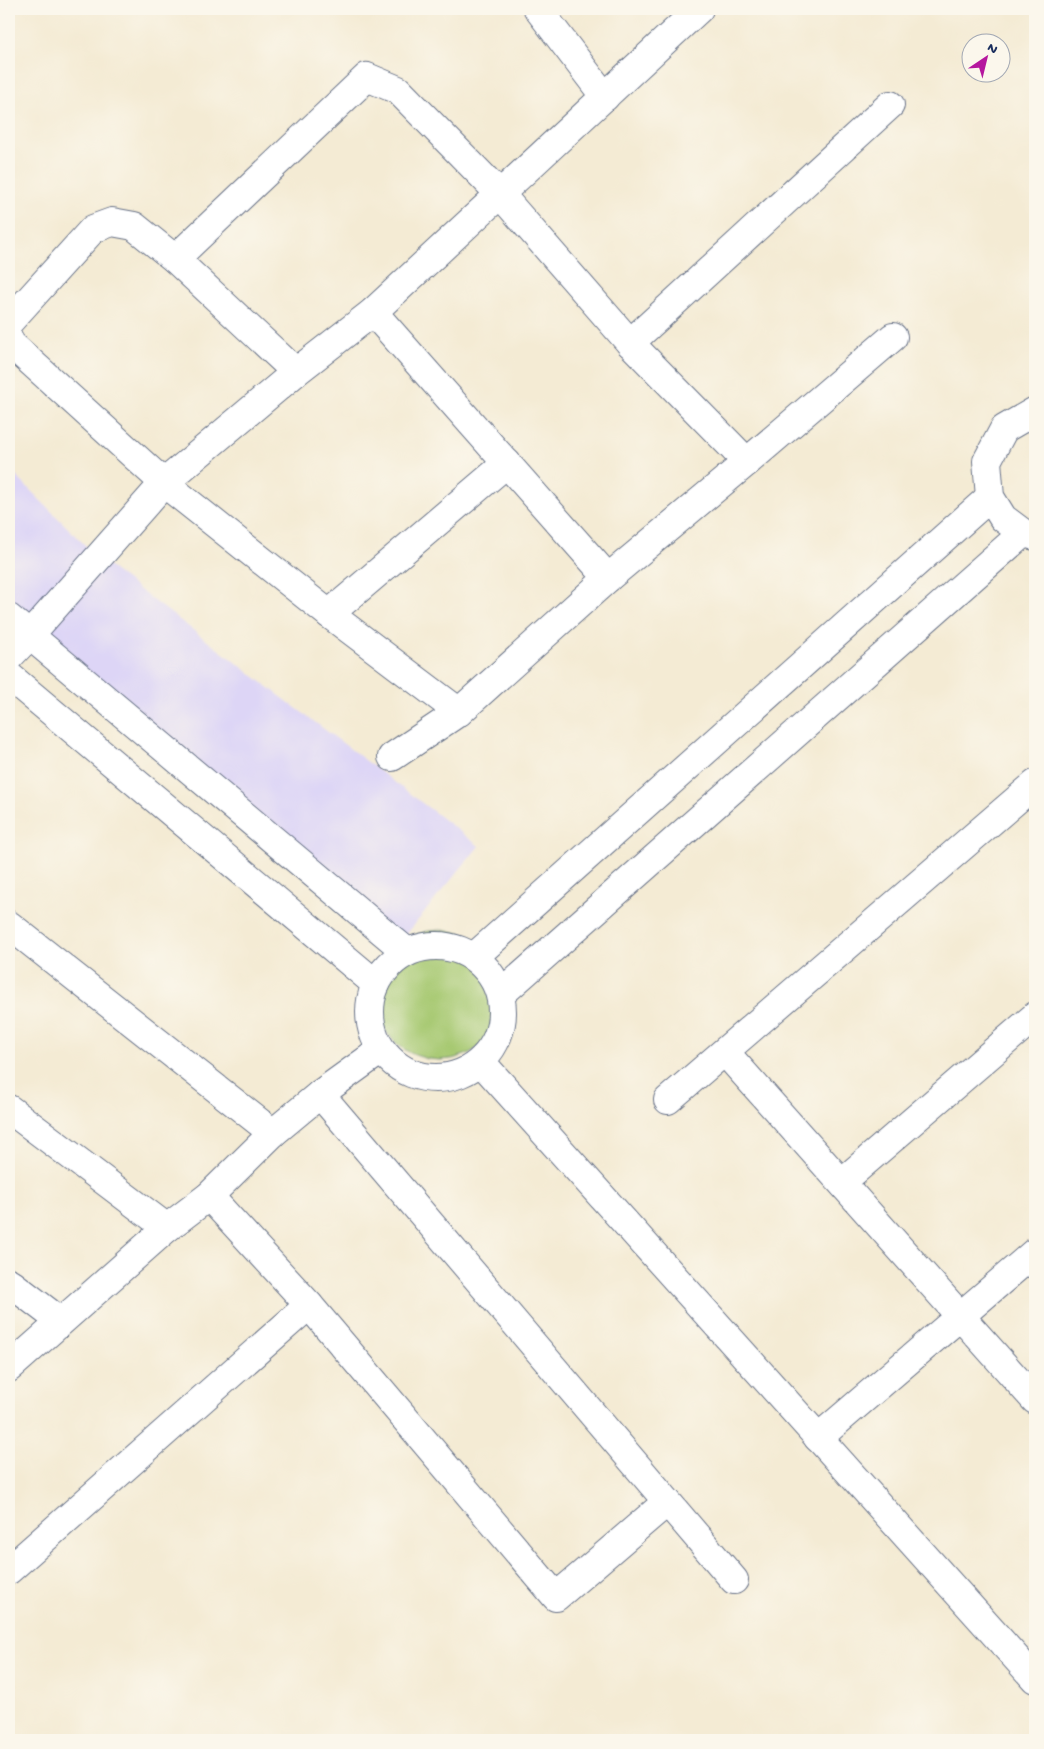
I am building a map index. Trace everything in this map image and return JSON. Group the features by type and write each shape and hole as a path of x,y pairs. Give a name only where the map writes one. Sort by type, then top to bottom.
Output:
{"street":[{"path":"538,9 605,96"},
{"path":"9,657 164,482 296,372 373,312 699,9"},
{"path":"175,259 367,77 398,90 500,194 630,344 747,462"},
{"path":"630,344 890,105"},
{"path":"9,322 93,229 112,222 134,226 175,259 296,372"},
{"path":"373,312 608,578"},
{"path":"392,758 458,712 608,578 747,462 893,336"},
{"path":"9,339 10,343 164,482 329,614 458,712"},
{"path":"502,994 1029,534 1003,518 990,497 987,461 1004,429 1035,411"},
{"path":"329,614 507,462"},
{"path":"474,957 990,497"},
{"path":"9,618 406,952"},
{"path":"9,676 376,984"},
{"path":"668,1100 1035,784"},
{"path":"9,926 274,1133"},
{"path":"441,945 474,957 502,994 501,1031 482,1063 448,1079 410,1074 382,1050 370,1018 376,984 388,965 406,952 441,945"},
{"path":"842,1182 1035,1016"},
{"path":"9,1368 167,1228 209,1196 274,1133 320,1094 382,1050"},
{"path":"725,1052 1035,1400"},
{"path":"482,1063 1035,1679"},
{"path":"320,1094 734,1580"},
{"path":"9,1109 167,1228"},
{"path":"209,1196 310,1305 556,1597 667,1502"},
{"path":"818,1438 1035,1252"},
{"path":"9,1282 60,1321"},
{"path":"9,1570 310,1305"}],"shaded area":[{"path":"9,469 100,560 479,846 396,947 9,636"}],"green space":[{"path":"440,930 453,931 465,935 486,949 500,970 504,982 504,1008 500,1020 486,1041 465,1055 453,1059 440,1060 427,1059 415,1055 394,1041 380,1020 376,1008 375,995 376,982 380,970 394,949 415,935 427,931"}]}
